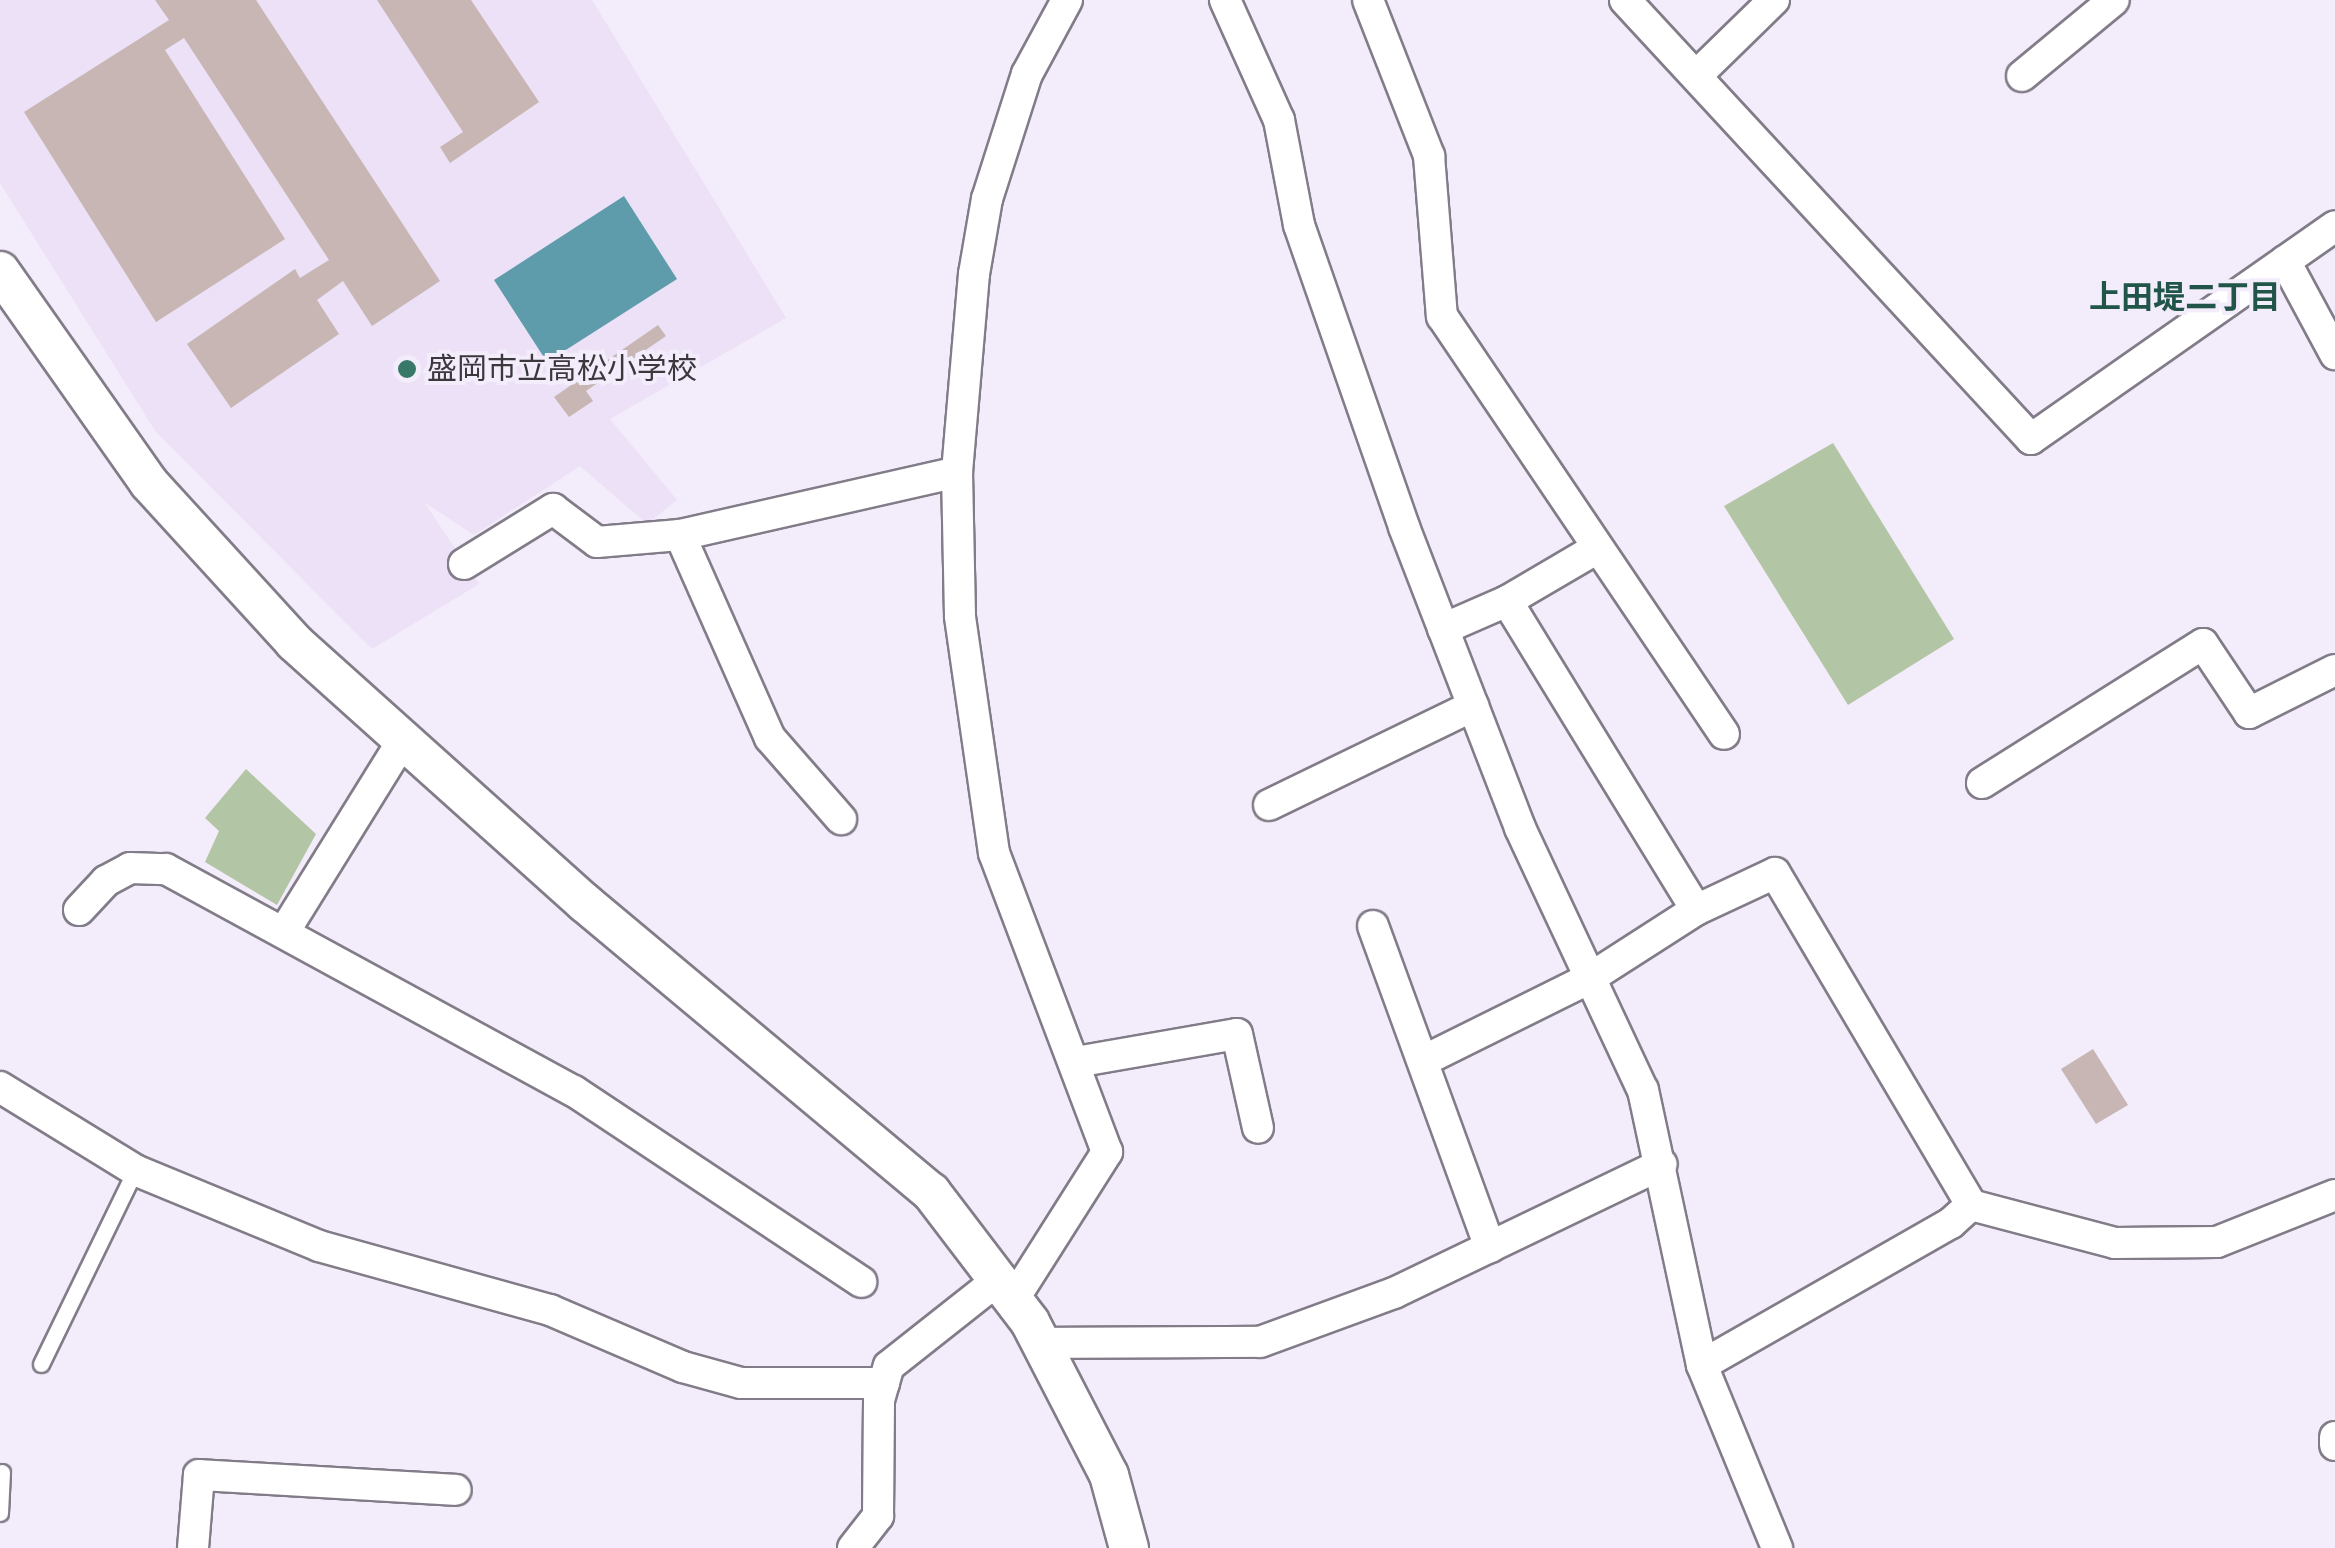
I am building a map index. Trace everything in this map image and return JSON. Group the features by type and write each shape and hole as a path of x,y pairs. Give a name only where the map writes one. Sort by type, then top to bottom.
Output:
{"street":[{"path":"854,1548 878,1516 884,1382 889,1366 1010,1283 1107,1152 994,852 960,616 957,472 974,274 987,199 1027,74 1067,0"},
{"path":"1225,0 1279,120 1299,225 1443,629 1520,828 1643,1090 1702,1364 1777,1548"},
{"path":"1368,0 1428,156 1442,316 1594,550 1724,734"},
{"path":"1625,0 2031,439 2335,226"},
{"path":"1696,76 1774,0"},
{"path":"2022,76 2114,0"},
{"path":"2285,261 2335,354"},
{"path":"0,271 149,483 294,642 585,904 931,1192 1010,1283 1108,1475 1129,1548"},
{"path":"464,564 553,509 596,542 680,535 957,472"},
{"path":"680,535 770,738 841,819"},
{"path":"1443,629 1507,601 1594,550"},
{"path":"1507,601 1696,910"},
{"path":"1982,783 2203,644 2250,713 2335,670"},
{"path":"1268,806 1473,706"},
{"path":"284,932 404,740"},
{"path":"79,910 106,881 130,868 166,869 574,1091 860,1282"},
{"path":"1422,1061 1590,978 1696,910 1775,873 1971,1205 2115,1244 2217,1242 2335,1194"},
{"path":"1373,926 1490,1247"},
{"path":"1076,1062 1236,1034 1258,1128"},
{"path":"0,1086 136,1170 275,1230 550,1310 683,1367 742,1384 884,1382"},
{"path":"1041,1343 1260,1342 1394,1294 1662,1164"},
{"path":"1702,1364 1951,1223 1971,1205"},
{"path":"2335,1437 2335,1444"},
{"path":"193,1548 199,1475 456,1490"}],"lane":[{"path":"41,1364 136,1170"},
{"path":"0,1512 2,1472"}],"shaded area":[{"name":"盛岡市立高松小学校","path":"0,0 592,0 786,318 610,419 677,500 647,524 580,466 474,535 424,502 479,584 372,649 156,432 0,183"}],"green space":[{"path":"1833,443 1954,639 1848,705 1724,506"},
{"path":"246,769 316,834 277,905 205,862 219,831 205,818"}],"water":[{"path":"624,196 677,279 547,362 494,280"}],"building":[{"path":"155,0 256,0 440,281 372,326 343,281 317,300 339,334 231,408 187,344 295,269 300,278 329,260 184,38 165,50 285,239 156,322 24,112 169,20"},
{"path":"377,0 471,0 539,102 450,163 440,147 463,132"},
{"path":"658,325 666,336 586,391 593,401 569,417 554,397"},
{"path":"2093,1049 2128,1105 2096,1124 2061,1069"}],"place":[{"name":"盛岡市立高松小学校","path":"407,369"}],"district":[{"name":"上田堤二丁目","path":"2185,297"}]}
